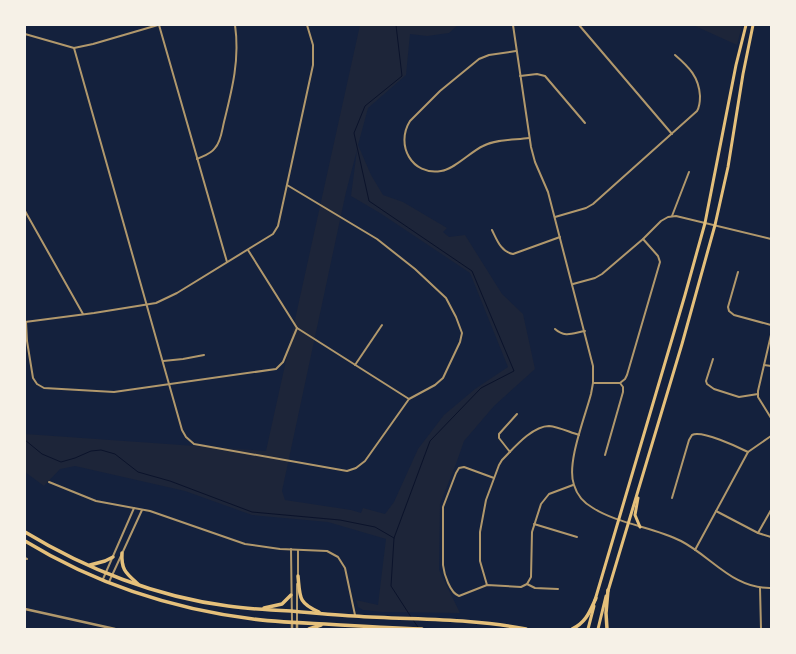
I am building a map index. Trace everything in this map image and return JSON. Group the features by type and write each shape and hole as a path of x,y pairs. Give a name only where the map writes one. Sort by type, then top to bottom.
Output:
{"main road":[{"path":"588,629 705,223 736,65 746,25"},
{"path":"598,629 608,590 715,225 753,25"},
{"path":"639,488 635,515 640,527"},
{"path":"25,532 46,544 112,575 176,596 212,604 241,608 323,614 473,622 526,629"},
{"path":"25,542 54,558 109,583 182,606 251,619 292,623 422,629"},
{"path":"122,553 122,564 124,569 138,584"},
{"path":"90,565 113,557"},
{"path":"298,576 300,595 303,602 308,607 323,614"},
{"path":"607,629 608,590"},
{"path":"241,608 267,608 282,604 289,599 291,595"},
{"path":"572,629 579,625 587,617 596,598"},
{"path":"309,629 324,624"}],"street":[{"path":"25,34 74,48 158,25 226,262"},
{"path":"197,159 213,150 219,142 237,62 235,25"},
{"path":"297,328 283,362 276,369 114,392 44,388 40,386 34,381 32,374 25,322 147,305 164,300 269,237 276,230 313,66 314,50 307,26 311,25"},
{"path":"513,25 529,138 535,162 548,192 555,216 593,366 593,383 571,467 573,485 582,500 602,514 673,538 695,550 726,574 760,588 771,588"},
{"path":"579,25 672,134"},
{"path":"74,48 169,385 182,430 186,437 193,444 342,472 356,468 365,461 409,399 426,391 443,378 460,342 462,333 446,298 415,269 377,239 287,185"},
{"path":"516,51 489,55 479,59 440,91 410,121 406,127 405,148 410,160 418,166 429,171 444,171 484,145 529,138"},
{"path":"555,216 586,208 592,204 695,113 700,105 698,82 688,68 675,55"},
{"path":"520,76 537,74 545,76 585,123"},
{"path":"672,216 689,172"},
{"path":"25,211 83,314"},
{"path":"572,284 595,278 602,274 644,239 661,220 672,216 771,239"},
{"path":"492,230 504,251 513,254 560,237"},
{"path":"593,383 620,383 624,381 627,374 660,262 658,256 644,239"},
{"path":"248,250 297,328 409,399"},
{"path":"738,272 728,307 729,311 734,315 771,325"},
{"path":"355,365 382,325"},
{"path":"555,329 565,335 585,331"},
{"path":"771,335 758,394 771,418"},
{"path":"163,361 204,355"},
{"path":"713,359 706,381 710,387 739,397 758,394"},
{"path":"764,365 771,366"},
{"path":"605,455 624,392 620,383"},
{"path":"510,452 499,438 499,434 517,414"},
{"path":"487,586 480,561 480,532 486,500 499,465 531,432 548,426 579,435"},
{"path":"672,498 689,440 692,435 699,433 736,446 748,452"},
{"path":"695,550 748,452 771,436"},
{"path":"494,478 464,467 459,468 444,504 444,569 452,591 457,596 461,596 487,586 521,587 527,584 531,577 531,542 534,523 541,504 546,496 573,485"},
{"path":"49,482 96,501 142,510 183,522 245,544 298,550 327,551 334,554 345,568 355,616"},
{"path":"102,580 134,508"},
{"path":"109,583 142,510"},
{"path":"758,534 771,510"},
{"path":"716,511 758,534 771,537"},
{"path":"534,523 577,537"},
{"path":"291,549 292,629"},
{"path":"297,629 296,612 298,550"},
{"path":"527,584 535,588 558,588"},
{"path":"760,588 761,629"},
{"path":"25,609 115,629"}],"shaded area":[{"path":"360,25 458,25 449,33 427,36 410,34 406,75 368,108 358,145 371,175 383,195 403,202 447,228 443,232 449,237 465,235 502,294 523,314 535,369 494,406 464,441 440,504 439,570 460,613 382,612 363,610 358,607 356,600 378,605 386,539 328,522 252,515 185,491 75,466 60,469 44,486 25,472 25,434 266,451","holes":["357,150 351,196 380,213 470,273 508,367 475,389 444,415 418,449 394,502 385,514 363,508 361,513 351,510 285,500 282,491 346,192"]},
{"path":"693,25 742,25 737,45"}],"waterway":[{"path":"396,25 402,76 365,106 354,133 369,201 472,271 514,371 481,388 430,441 394,538 391,586 411,617"},
{"path":"25,440 42,454 61,462 91,451 101,450 115,454 138,472 170,481 252,512 340,520 375,527 394,538"},
{"path":"413,620 418,627"}]}
